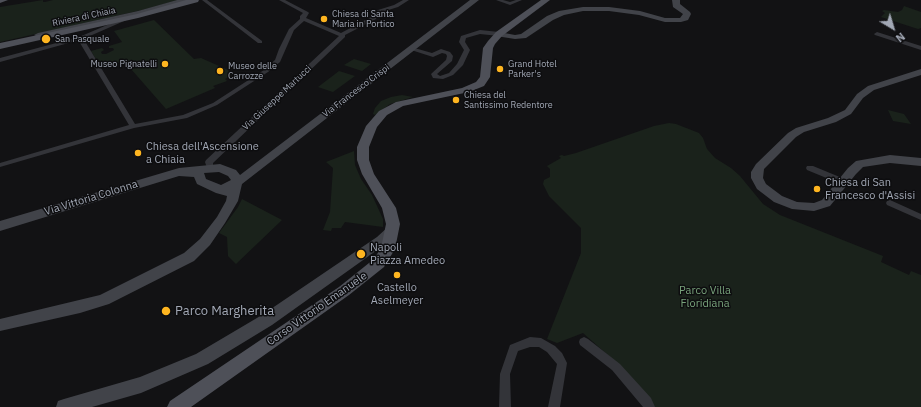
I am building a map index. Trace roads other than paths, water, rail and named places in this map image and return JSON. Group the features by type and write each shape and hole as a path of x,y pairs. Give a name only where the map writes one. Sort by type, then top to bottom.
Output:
{"main road":[{"path":"0,1 4,0"},
{"name":"Riviera di Chiaia","path":"0,45 131,17 195,0"},
{"name":"Corso Vittorio Emanuele","path":"176,407 344,291 378,265 386,253 393,229 389,208 368,174 363,160 363,147 370,129 379,117 395,106 410,101 465,90 480,84 485,77 488,48 499,34 546,0"}],"street":[{"path":"0,45 139,13 185,0"},
{"path":"204,0 260,42"},
{"path":"0,165 133,126 185,117 203,110 266,71 278,61 292,28 303,19 305,12 281,0"},
{"name":"Via Giuseppe Martucci","path":"212,165 343,36 341,35 374,18 375,14 380,11 396,6 407,0"},
{"name":"Via Francesco Crispi","path":"220,190 230,187 247,175 475,0"},
{"path":"498,0 510,4 520,0"},
{"path":"411,49 433,55 440,51 448,53 450,56 449,60 434,74 435,77 441,78 451,74 460,65 467,50 462,42 463,38 480,32 515,37 523,36 550,18 562,13 583,9 615,9 640,13 665,20 681,20 685,18 687,14 676,5 676,0"},
{"path":"0,60 81,41 131,17"},
{"path":"303,19 341,35"},
{"path":"877,34 921,48"},
{"path":"81,41 133,126"},
{"path":"921,72 871,88 860,96 848,112 832,120 800,130 774,151 757,172 758,183 771,195 789,204 814,207 826,203 852,171 860,164 890,159 921,163"},
{"path":"0,325 97,302 123,292 189,257 203,244 232,201 236,187 236,177 232,173 212,165 200,178"},
{"name":"Via Vittoria Colonna","path":"0,226 76,202 212,165"},
{"path":"810,168 844,182"},
{"path":"182,172 198,175 201,181 228,193 232,201"},
{"path":"890,203 921,217"},
{"path":"64,407 141,385 202,359 267,320 364,254 388,236 393,229"},
{"path":"364,254 374,251 381,253 381,258 378,265"},
{"path":"505,407 505,374 514,348 530,342 541,343 551,348 562,363 554,407"},
{"path":"584,342 616,367 647,402 649,407"}],"place":[{"name":"Chiesa di Santa Maria in Portico","path":"324,19"},
{"name":"San Pasquale","path":"46,39"},
{"name":"Museo Pignatelli","path":"165,64"},
{"name":"Grand Hotel Parker's","path":"500,69"},
{"name":"Museo delle Carrozze","path":"220,71"},
{"name":"Chiesa del Santissimo Redentore","path":"456,100"},
{"name":"Chiesa dell'Ascensione a Chiaia","path":"138,153"},
{"name":"Chiesa di San Francesco d'Assisi","path":"817,189"},
{"name":"Napoli Piazza Amedeo","path":"361,254"},
{"name":"Castello Aselmeyer","path":"397,275"},
{"name":"Parco Margherita","path":"166,311"}],"park label":[{"name":"Parco Villa Floridiana","path":"705,297"}]}
